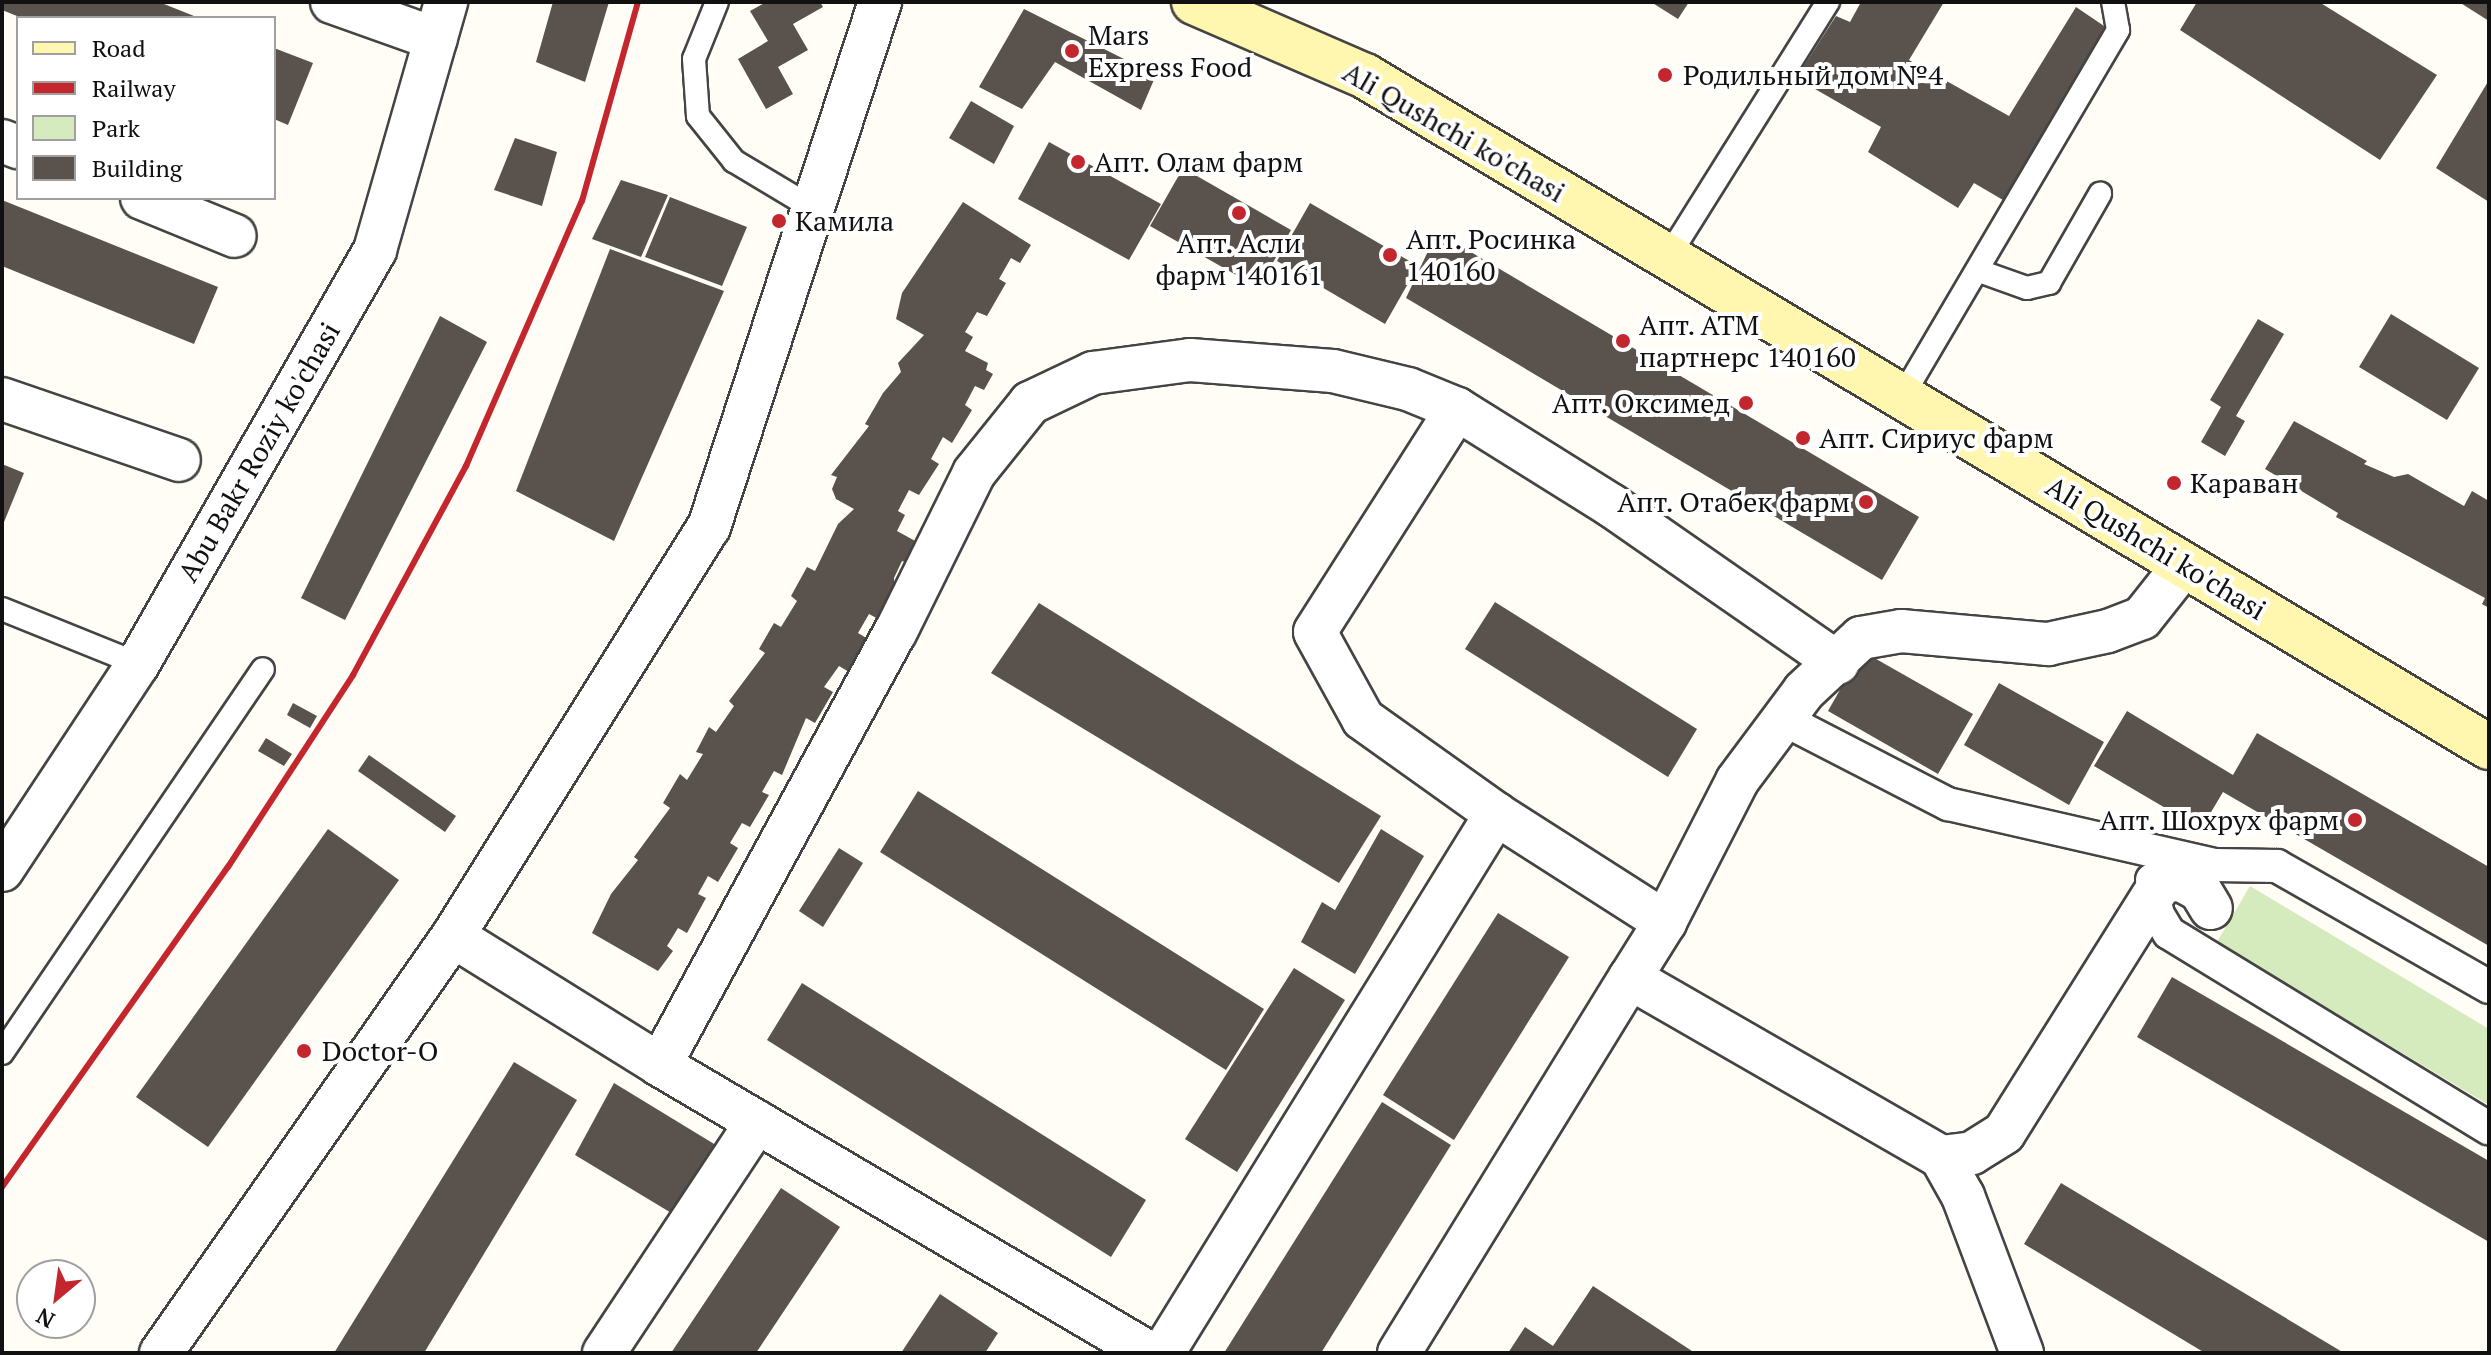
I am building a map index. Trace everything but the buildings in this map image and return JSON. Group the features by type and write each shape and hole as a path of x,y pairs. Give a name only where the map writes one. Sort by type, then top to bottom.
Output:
{"main road":[{"name":"Ali Qushchi ko'chasi","path":"1194,2 1365,76 2489,747"}],"street":[{"path":"332,2 441,20"},
{"path":"161,1353 453,936 709,527 816,210 880,2"},
{"name":"Abu Bakr Roziy ko'chasi","path":"2,870 138,664 375,250 441,20"},
{"path":"147,200 235,236"},
{"path":"660,1065 896,631 974,473 1030,403 1093,373 1190,360 1333,371 1408,389 1457,409 1612,506 1838,663"},
{"path":"2,399 179,460"},
{"path":"1457,409 1315,632 1363,719 1496,814 1665,922"},
{"path":"1399,1353 1665,922 1737,781 1804,691 1838,663 1861,638 1901,631 2048,644 2108,631 2142,618 2184,565"},
{"path":"1783,719 1948,804 2215,865 2277,866 2489,987"},
{"path":"1163,1353 1496,814"},
{"path":"2147,849 2157,913 2169,933 2489,1128"},
{"path":"1941,1157 1972,1153 2004,1133 2161,883 2179,879 2200,890 2211,908"},
{"path":"453,936 660,1065 1149,1353"},
{"path":"1630,978 1941,1157 1963,1196 2022,1353"},
{"path":"604,1353 757,1122"}],"lane":[{"path":"717,2 694,59 698,116 734,161 816,210"},
{"path":"1668,257 1828,2"},
{"path":"1902,397 1979,271 2118,30 2113,2"},
{"path":"1979,271 2027,288 2049,283 2100,194"},
{"path":"2,609 138,664"},
{"path":"2,1053 263,669"}],"green space":[{"path":"2250,886 2489,1029 2489,1105 2217,942"}],"railway":[{"path":"2,1187 228,867 353,675 466,466 582,201 638,2"}],"place":[{"name":"Mars Express Food","path":"1072,51"},
{"name":"Родильный дом №4","path":"1665,75"},
{"name":"Апт. Олам фарм","path":"1078,162"},
{"name":"Апт. Асли фарм 140161","path":"1239,213"},
{"name":"Камила","path":"779,221"},
{"name":"Апт. Росинка 140160","path":"1390,255"},
{"name":"Апт. АТМ партнерс 140160","path":"1623,341"},
{"name":"Апт. Оксимед","path":"1746,403"},
{"name":"Апт. Сириус фарм","path":"1803,438"},
{"name":"Караван","path":"2174,483"},
{"name":"Апт. Отабек фарм","path":"1866,502"},
{"name":"Апт. Шохрух фарм","path":"2355,820"},
{"name":"Doctor-O","path":"304,1051"}]}
